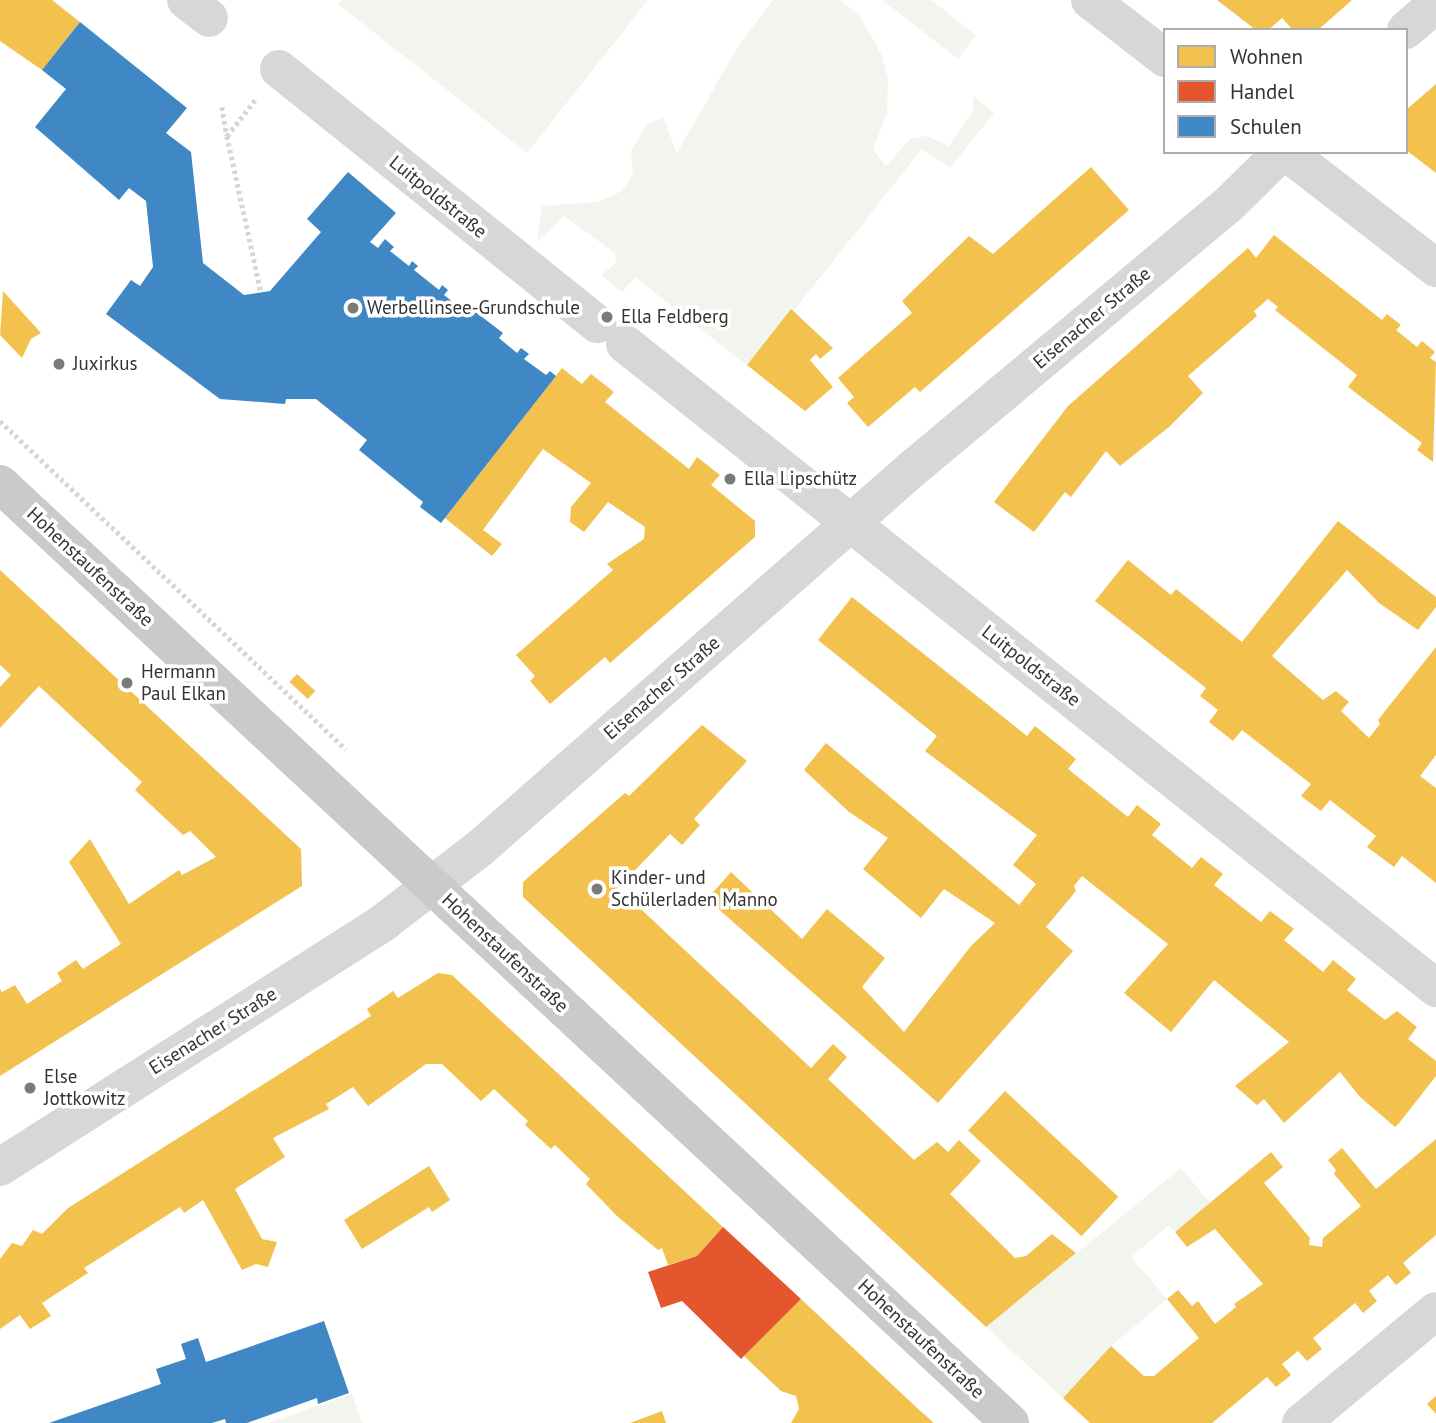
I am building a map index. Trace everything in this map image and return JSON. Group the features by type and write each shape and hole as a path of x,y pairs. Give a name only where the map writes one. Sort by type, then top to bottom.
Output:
{"main road":[{"name":"Hohenstaufenstraße","path":"0,484 1010,1423"}],"street":[{"path":"1090,0 1163,56"},
{"path":"1408,28 1436,4"},
{"name":"Luitpoldstraße","path":"279,69 1436,988"},
{"name":"Eisenacher Straße","path":"0,1167 376,927 432,885 850,523 1228,204 1282,154"},
{"path":"1287,154 1436,268"},
{"path":"1301,1423 1436,1311"}],"path":[{"path":"227,136 279,69"},
{"path":"222,107 261,292"},
{"path":"0,421 348,751"}],"shaded area":[{"path":"341,0 648,0 527,153 338,4"},
{"path":"773,0 840,0 860,16 882,56 888,79 887,113 873,150 886,166 910,139 926,136 949,146 973,111 973,96 994,113 950,168 922,149 749,367 635,277 622,292 601,275 616,263 615,253 564,216 537,242 542,206 598,202 622,191 633,174 631,150 647,125 663,117 677,153 739,45"},
{"path":"882,0 931,0 976,35 958,59"},
{"path":"1181,1168 1210,1203 1175,1232 1169,1225 1131,1257 1167,1299 1111,1346 1063,1398 986,1327"},
{"path":"352,1394 362,1423 269,1423"}],"building: Wohnen":[{"path":"0,0 52,0 80,22 42,70 0,41"},
{"path":"1217,0 1352,0 1320,28 1291,28 1282,18 1270,28 1253,28"},
{"path":"1436,84 1436,173 1408,152 1408,108"},
{"path":"1091,167 1129,210 920,392 915,387 868,427 847,403 854,397 838,378 912,313 902,301 969,236 993,254"},
{"path":"1274,235 1382,320 1387,314 1401,325 1396,330 1417,347 1422,341 1435,352 1430,358 1436,362 1433,462 1417,450 1422,443 1348,387 1357,375 1275,310 1278,307 1268,299 1254,311 1257,316 1188,376 1203,393 1169,427 1120,466 1106,451 1071,497 1065,492 1034,532 994,502 1068,406 1248,248 1256,258"},
{"path":"3,291 41,333 31,339 22,358 0,335"},
{"path":"791,309 833,348 820,359 816,354 810,360 833,387 805,411 747,365"},
{"path":"562,368 582,384 591,374 614,392 605,402 689,469 697,457 720,475 711,485 755,521 755,537 610,663 605,657 550,704 530,681 535,676 516,655 613,570 607,564 644,539 645,527 608,502 584,532 570,522 571,507 591,483 543,449 483,530 502,544 492,556 445,518"},
{"path":"1338,521 1436,597 1436,607 1418,630 1379,603 1347,570 1272,656 1323,700 1336,691 1349,702 1341,711 1369,738 1380,724 1378,720 1436,647 1436,755 1420,776 1436,788 1436,883 1402,856 1394,867 1367,847 1376,836 1330,800 1321,811 1301,796 1311,784 1242,730 1233,741 1209,722 1218,710 1200,696 1206,688 1095,601 1128,560 1171,595 1176,589 1242,642"},
{"path":"0,570 301,849 302,886 0,1076 0,989 2,992 15,985 27,1004 62,981 57,973 76,960 83,969 121,944 69,862 90,839 129,904 179,870 182,875 216,857 190,831 183,835 135,790 142,782 39,686 0,728 0,687 11,675 0,665"},
{"path":"852,597 1027,736 1035,726 1076,759 1068,769 1128,817 1137,805 1161,824 1152,835 1192,868 1201,857 1223,874 1214,885 1261,922 1270,911 1294,929 1284,940 1323,972 1333,960 1356,979 1347,990 1385,1020 1397,1011 1417,1027 1408,1039 1436,1061 1436,1076 1400,1122 1395,1127 1360,1097 1340,1072 1284,1123 1264,1099 1257,1105 1235,1086 1289,1042 1214,980 1171,1032 1124,993 1168,944 1082,876 1074,886 1076,891 1046,927 1073,951 938,1103 707,899 731,872 802,939 827,909 885,958 862,987 904,1032 971,946 995,923 944,889 921,918 863,869 888,838 849,812 804,770 826,743 1019,905 1036,884 1013,865 1037,835 925,751 937,736 818,640"},
{"path":"297,674 315,691 308,699 289,682"},
{"path":"702,725 747,761 694,819 700,825 682,845 670,834 615,891 629,898 811,1068 833,1044 847,1057 828,1079 914,1160 937,1142 948,1152 959,1140 981,1161 950,1194 1015,1258 1026,1256 1052,1234 1076,1253 986,1327 523,897 523,882 625,793 629,796"},
{"path":"438,973 452,975 723,1227 697,1256 668,1265 662,1248 658,1250 618,1217 586,1184 590,1179 555,1145 551,1149 525,1125 528,1121 494,1089 481,1101 442,1064 426,1064 368,1106 353,1087 326,1104 329,1109 273,1138 285,1157 235,1189 262,1239 277,1242 268,1267 256,1264 242,1270 203,1200 184,1213 180,1207 84,1268 88,1273 42,1303 51,1316 30,1329 20,1315 0,1329 0,1259 12,1243 22,1246 33,1230 42,1234 68,1208 371,1016 367,1009 393,991 398,998"},
{"path":"1005,1091 1118,1197 1082,1236 968,1130"},
{"path":"1436,1139 1436,1235 1403,1263 1411,1273 1396,1285 1388,1275 1369,1291 1377,1301 1363,1313 1355,1303 1313,1338 1322,1349 1307,1361 1298,1351 1282,1364 1291,1375 1276,1387 1267,1377 1212,1423 1090,1423 1063,1398 1111,1346 1144,1376 1154,1376 1199,1338 1167,1299 1178,1290 1192,1306 1198,1301 1215,1324 1236,1307 1234,1304 1263,1284 1215,1229 1187,1247 1175,1232 1271,1152 1283,1167 1264,1183 1310,1238 1309,1245 1322,1247 1323,1238 1361,1206 1334,1174 1336,1170 1328,1160 1342,1148 1376,1189"},
{"path":"429,1166 450,1200 432,1212 429,1207 362,1249 344,1220"},
{"path":"801,1299 934,1423 791,1423 799,1409 796,1396 781,1391 744,1356"},
{"path":"1436,1396 1436,1414 1427,1404"},
{"path":"662,1411 666,1423 630,1423"}],"building: Handel":[{"path":"723,1227 801,1299 741,1359 682,1301 661,1308 648,1272 697,1256"}],"building: Schulen":[{"path":"80,22 187,108 166,133 191,152 203,263 244,295 270,291 321,232 307,219 348,172 396,213 370,242 378,248 385,239 394,247 390,251 409,266 412,261 418,266 414,270 439,290 442,285 448,290 444,295 465,311 469,307 503,333 499,338 517,353 521,348 529,354 524,359 546,375 550,371 556,376 441,523 420,507 423,502 359,450 367,440 316,399 286,399 285,404 220,399 106,314 131,280 140,286 153,267 146,201 129,188 119,200 35,127 66,89 42,70"},
{"path":"324,1321 349,1393 318,1404 317,1398 247,1423 226,1423 225,1419 212,1423 49,1423 161,1384 156,1369 186,1359 181,1344 198,1338 206,1362"}],"place":[{"name":"Werbellinsee-Grundschule","path":"353,308"},
{"name":"Ella Feldberg","path":"607,317"},
{"name":"Juxirkus","path":"59,364"},
{"name":"Ella Lipschütz","path":"730,479"},
{"name":"Hermann Paul Elkan","path":"127,683"},
{"name":"Kinder- und Schülerladen Manno","path":"597,889"},
{"name":"Else Jottkowitz","path":"30,1088"}]}
